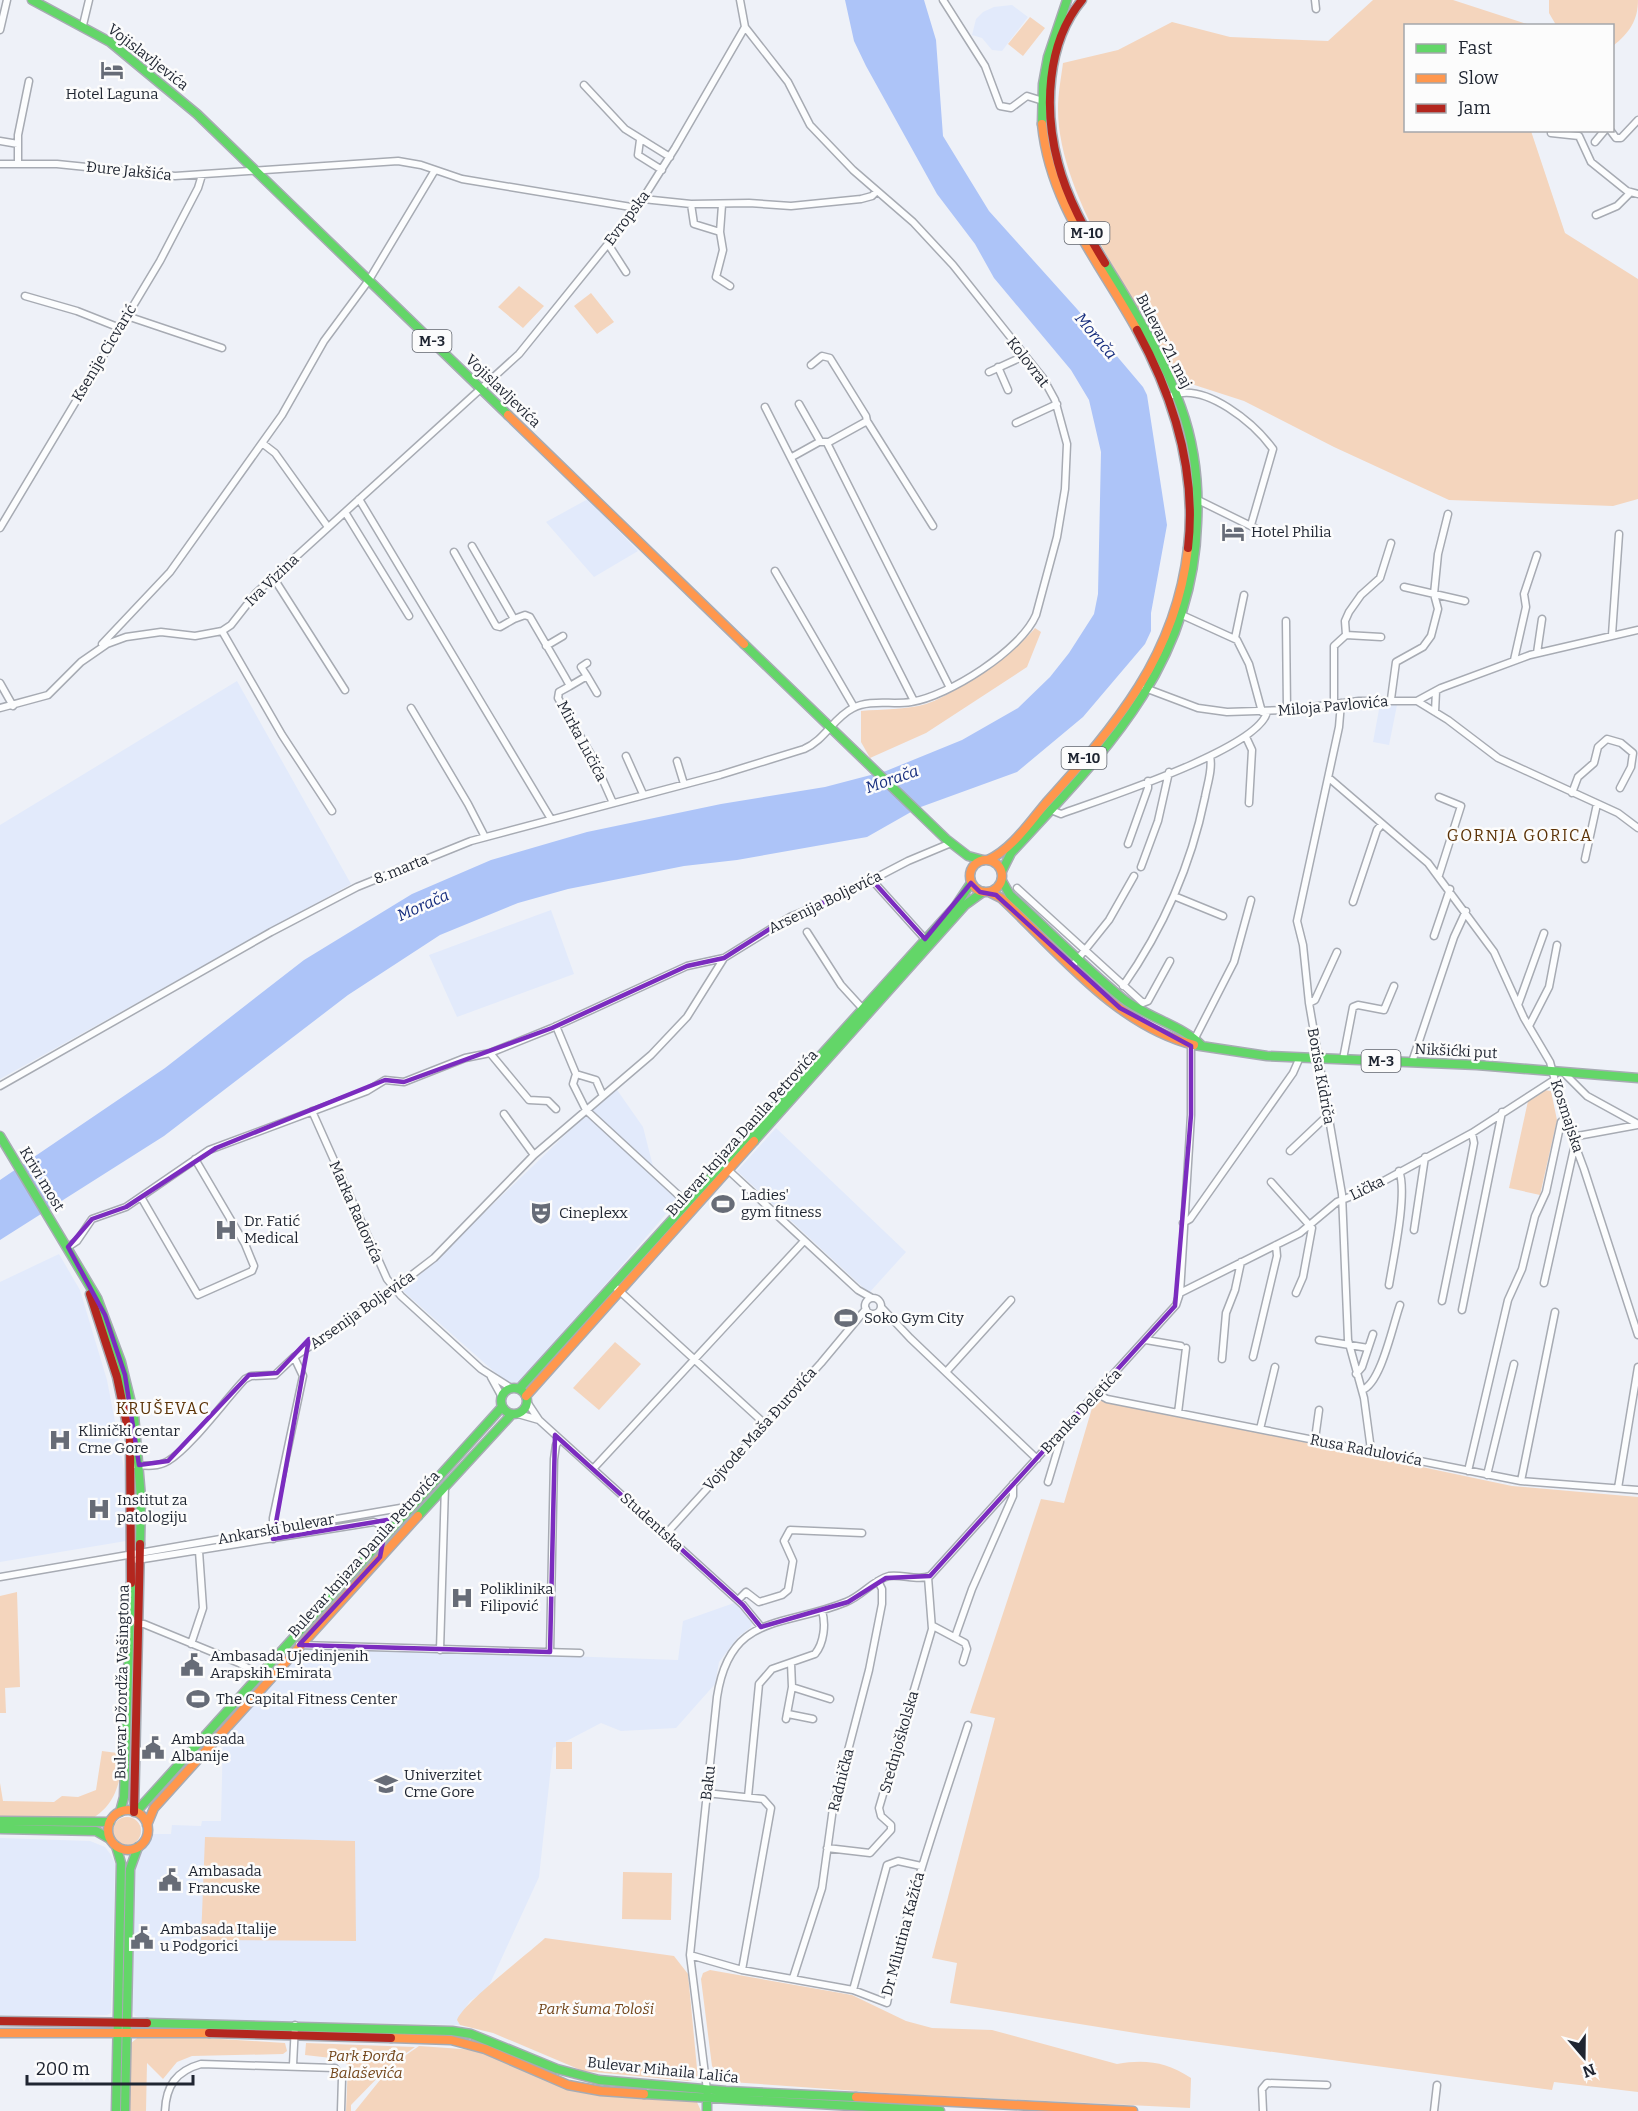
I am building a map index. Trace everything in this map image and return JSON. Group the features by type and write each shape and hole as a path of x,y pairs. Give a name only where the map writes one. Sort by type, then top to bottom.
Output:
{"main road":[{"name":"Vojislavljevića","path":"32,0 83,25 137,62 257,172 951,843"},
{"name":"Bulevar 21. maj","path":"1067,0 1047,58 1043,100 1046,150 1060,198 1173,395 1188,473 1189,545 1185,575 1172,622 1144,687"},
{"name":"Bulevar 21. maj","path":"1002,876 1011,853 1051,810 1144,687 1168,651 1183,610 1197,543 1200,501 1187,428 1149,334 1075,214 1057,165 1050,113 1053,67 1065,24 1082,0"},
{"name":"Bulevar 21. maj","path":"986,860 999,855 1091,757"},
{"name":"M-3","path":"951,843 973,859 997,864 1002,876"},
{"name":"M-3","path":"951,843 970,879 986,892"},
{"path":"970,879 974,865 986,860"},
{"path":"986,892 997,888 1002,876"},
{"name":"Nikšićki put","path":"1002,876 1010,894 1032,908 1079,958"},
{"name":"Bulevar knjaza Danila Petrovića","path":"502,1396 515,1389 616,1288 862,1008 959,902 970,879"},
{"name":"Nikšićki put","path":"986,892 1001,898 1079,958 1141,1012 1196,1043 1252,1054 1561,1069 1638,1078"},
{"name":"Bulevar knjaza Danila Petrovića","path":"147,1825 154,1808 299,1645 444,1486 515,1414 524,1409 527,1399 687,1203 724,1167 968,902 986,892"},
{"path":"1561,1069 1587,1067 1638,1072"},
{"name":"Krivi most","path":"0,1136 68,1246 87,1284 117,1377 136,1465 133,1557"},
{"path":"515,1389 527,1399"},
{"path":"502,1396 502,1407 515,1414"},
{"name":"Bulevar knjaza Danila Petrovića","path":"135,1812 502,1407"},
{"name":"Bulevar Džordža Vašingtona","path":"133,1557 137,1624 135,1812"},
{"name":"Bulevar Džordža Vašingtona","path":"120,1812 124,1797 133,1557"},
{"path":"0,1821 110,1822 120,1812 135,1812 147,1825 146,1836 138,1847 130,1869 123,2023 116,2111"},
{"path":"110,1822 113,1843 121,1863 123,2023"},
{"path":"0,1828 96,1831 113,1843 129,1850 138,1847"},
{"name":"Bulevar Mihaila Lalića","path":"0,2021 295,2025 460,2032 514,2050 557,2069 599,2080 707,2094 940,2111"},
{"name":"Bulevar Mihaila Lalića","path":"0,2033 122,2035 173,2032 451,2040 485,2049 568,2085 601,2091 1133,2111"},
{"path":"122,2035 125,2111"},
{"path":"706,2111 707,2094"}],"street":[{"path":"0,30 7,0"},
{"path":"83,25 89,0"},
{"path":"740,0 745,27"},
{"path":"943,0 985,66 1000,106 1011,108 1027,96 1043,100"},
{"path":"1316,0 1316,9"},
{"name":"Evropska","path":"481,389 519,354 637,208 670,157 745,27"},
{"name":"Kolovrat","path":"745,27 788,81 810,124 877,191 913,222 953,265 1043,378 1057,404 1067,444 1065,489 1057,537 1036,615 1020,640 950,688 914,702 876,703 854,707"},
{"path":"18,164 18,144 29,81"},
{"path":"584,85 625,129 670,157"},
{"path":"1612,132 1616,138 1621,138 1638,120"},
{"path":"1595,142 1603,132"},
{"path":"1551,134 1579,136 1591,162 1634,193 1617,206 1596,215"},
{"path":"640,140 638,155 662,170"},
{"path":"0,141 18,144"},
{"name":"Đure Jakšića","path":"0,164 57,164 175,176 257,172 387,160 411,163 496,186 637,208"},
{"path":"0,708 48,695 72,670 96,651 170,572 282,415 324,341 369,280 435,170"},
{"name":"Ksenije Cicvarić","path":"0,528 168,247 198,188 202,175"},
{"path":"643,198 690,204 791,206 861,199 872,196 877,191"},
{"path":"690,204 694,224 720,232"},
{"path":"722,205 720,232 723,250 716,277 730,286"},
{"path":"608,244 626,272"},
{"path":"25,296 77,311 120,328"},
{"path":"127,316 222,348"},
{"path":"811,364 822,356 830,358 933,526"},
{"path":"989,372 1024,356"},
{"path":"998,367 1008,390"},
{"name":"Iva Vizina","path":"222,631 231,625 244,605 273,577 481,389"},
{"path":"1173,395 1193,392 1219,402 1266,440 1273,449 1251,525"},
{"path":"799,404 824,442 950,688"},
{"path":"1016,423 1057,404"},
{"path":"765,407 914,702"},
{"path":"792,457 867,421"},
{"path":"262,443 274,453 328,527"},
{"path":"359,499 551,819"},
{"path":"1200,501 1263,532"},
{"path":"345,512 409,616"},
{"path":"1390,699 1396,662 1423,647 1431,636 1438,609 1434,594 1438,554 1448,514"},
{"path":"1612,635 1619,534"},
{"name":"Borisa Kidriča","path":"1371,1450 1362,1390 1349,1346 1342,1200 1297,916 1341,718 1334,646 1346,635 1345,621 1349,612 1361,595 1380,578 1391,543"},
{"path":"454,552 495,626 500,627 514,619 472,546"},
{"path":"1514,660 1526,608 1524,594 1537,555"},
{"path":"775,572 854,707 832,728"},
{"path":"273,577 345,690"},
{"path":"1404,587 1465,601"},
{"path":"1235,638 1244,595"},
{"path":"1051,810 1061,814 1210,756 1246,737 1263,720 1264,712 1247,657 1235,638 1183,610"},
{"name":"Mirka Lučića","path":"514,619 528,615 570,686 558,693 558,698 593,758 613,803"},
{"path":"1537,652 1542,619"},
{"path":"1286,621 1287,710"},
{"path":"1417,701 1436,691 1537,652 1638,630"},
{"path":"96,651 126,637 149,632 189,637 222,631 282,735 332,811"},
{"path":"1346,635 1381,637"},
{"path":"546,646 563,636"},
{"path":"587,663 581,667 597,693"},
{"path":"570,686 587,676"},
{"path":"0,683 13,706"},
{"name":"Miloja Pavlovića","path":"1144,687 1206,709 1264,712 1390,699 1417,701 1498,758 1622,815 1638,828"},
{"path":"1435,712 1436,691"},
{"path":"411,708 485,837"},
{"name":"8. marta","path":"0,1086 332,899 485,837 684,784 804,749 817,742 832,728"},
{"path":"1246,737 1252,750 1249,803"},
{"path":"1572,793 1578,777 1594,763 1598,747 1607,739 1621,743 1633,753 1631,767 1620,788"},
{"path":"626,756 642,794"},
{"path":"1123,986 1156,933 1174,896 1195,843 1211,764 1210,756"},
{"path":"677,761 684,784"},
{"path":"1141,867 1161,811 1169,772"},
{"name":"Kosmajska","path":"1329,778 1439,875 1494,952 1518,1005 1549,1058 1565,1118 1638,1335"},
{"path":"1128,844 1146,795 1148,781"},
{"path":"1439,797 1461,806 1439,875"},
{"path":"1585,859 1598,804"},
{"path":"1353,902 1377,830 1382,824"},
{"name":"Arsenija Boljevića","path":"273,1539 272,1530 303,1376 294,1357 394,1289 434,1258 534,1155 651,1055 687,1017 724,958 779,923 951,843"},
{"path":"1134,876 1079,958 1123,986 1143,1003 1147,1002 1170,961"},
{"path":"872,880 925,939"},
{"path":"1017,888 1032,908"},
{"path":"1434,936 1450,889"},
{"path":"1174,896 1223,916"},
{"path":"1196,1043 1234,963 1251,900"},
{"path":"1412,1062 1454,937 1466,911"},
{"path":"807,932 841,985 862,1008"},
{"path":"1518,1005 1544,933"},
{"path":"1529,1026 1548,987 1557,945"},
{"path":"1309,1003 1315,1000 1337,952"},
{"path":"68,1246 77,1241 92,1219 122,1209 195,1159 216,1148 367,1091 385,1080 404,1082 465,1058 490,1053 556,1026 687,966 724,958"},
{"path":"1343,1059 1353,1007 1358,1005 1384,1010 1394,986"},
{"path":"556,1026 576,1074 573,1084 586,1110 687,1203"},
{"name":"Branka Deletića","path":"928,1577 1098,1394 1176,1305 1180,1293 1196,1043"},
{"path":"490,1053 529,1100 548,1101 556,1109"},
{"path":"1183,1223 1190,1219 1293,1074 1300,1057"},
{"path":"1561,1069 1587,1096 1638,1124"},
{"path":"576,1074 596,1080 603,1096"},
{"name":"Lička","path":"1180,1293 1311,1226 1342,1200 1366,1190 1399,1170 1472,1133 1554,1080"},
{"name":"Marka Radovića","path":"312,1112 381,1270 394,1289 491,1377 502,1396"},
{"path":"1462,1310 1502,1112"},
{"path":"504,1114 534,1155"},
{"path":"1290,1151 1327,1116"},
{"path":"1468,1471 1509,1300 1521,1269 1535,1216 1546,1192 1561,1122 1565,1118"},
{"path":"1544,1283 1574,1141 1638,1124"},
{"path":"1442,1301 1472,1155 1472,1133"},
{"path":"1414,1230 1425,1157"},
{"path":"141,1197 198,1295 205,1294 252,1271 254,1266 245,1244 195,1159"},
{"path":"724,1167 858,1290 880,1302 881,1307 895,1324 1037,1459"},
{"path":"1389,1285 1399,1221 1401,1179 1399,1170"},
{"path":"1271,1182 1311,1226 1303,1277 1296,1293"},
{"path":"593,1469 804,1241"},
{"path":"1253,1357 1277,1256 1276,1245"},
{"path":"1222,1359 1226,1313 1235,1290 1241,1262"},
{"path":"616,1288 765,1424"},
{"path":"858,1290 870,1310 895,1324"},
{"name":"Vojvode Maša Đurovića","path":"665,1535 855,1323 870,1310 872,1299"},
{"path":"946,1372 1011,1300"},
{"path":"1362,1390 1370,1386 1377,1374 1400,1305"},
{"path":"870,1310 881,1307"},
{"path":"1521,1481 1555,1312"},
{"path":"1356,1374 1373,1334"},
{"path":"1146,1340 1184,1347 1178,1413"},
{"path":"1318,1340 1368,1348"},
{"path":"136,1465 155,1466 168,1461 205,1425 246,1379 251,1376 275,1375 294,1357"},
{"path":"1487,1475 1514,1364"},
{"path":"1260,1429 1275,1367"},
{"path":"1618,1488 1638,1367"},
{"name":"Marka Radovića","path":"491,1377 500,1379 515,1389"},
{"name":"Rusa Radulovića","path":"1098,1394 1107,1399 1487,1475 1521,1481 1638,1490"},
{"name":"Studentska","path":"527,1399 539,1420 738,1600 761,1627"},
{"path":"1315,1439 1319,1410"},
{"name":"Studentska","path":"515,1414 539,1420"},
{"path":"1048,1482 1060,1442 1059,1436"},
{"path":"550,1653 554,1459 556,1445 560,1439"},
{"path":"955,1637 972,1589 1013,1496 1013,1484"},
{"path":"440,1650 444,1486"},
{"name":"Ankarski bulevar","path":"133,1557 411,1506"},
{"name":"Ankarski bulevar","path":"133,1557 199,1551 374,1522 383,1526 384,1537"},
{"path":"738,1600 746,1592 759,1602 782,1595 788,1590 793,1561 784,1541 790,1530 862,1533"},
{"path":"191,1644 203,1608 199,1551"},
{"path":"0,1577 133,1557"},
{"path":"761,1627 848,1602 878,1581 890,1576 928,1577"},
{"name":"Srednjoškolska","path":"827,1848 870,1853 891,1830 890,1823 881,1816 879,1808 933,1626 928,1577"},
{"name":"Radnička","path":"793,1978 822,1888 833,1808 869,1670 882,1604 882,1589 878,1581"},
{"path":"748,1797 759,1684 772,1669 811,1656 818,1650 824,1623 822,1611"},
{"path":"137,1624 239,1663 260,1675"},
{"path":"933,1626 966,1645 963,1662"},
{"name":"Baku","path":"707,2094 690,1955 706,1793 722,1668 739,1642 761,1627"},
{"path":"299,1645 579,1653"},
{"path":"791,1663 792,1687 787,1716 813,1719"},
{"path":"792,1687 830,1700"},
{"name":"Dr Milutina Kažića","path":"690,1955 742,1970 853,1990 887,2003 899,1944 921,1866 968,1725"},
{"path":"706,1793 766,1801 771,1808 742,1970"},
{"path":"853,1990 887,1865 898,1861 921,1866"},
{"path":"293,2065 295,2025"},
{"path":"165,2111 168,2088 187,2068 201,2064 328,2066 338,2070 342,2078 341,2111"},
{"path":"1263,2111 1262,2089 1267,2083 1327,2085"},
{"path":"1434,2111 1437,2085"}],"highlighted area":[{"path":"872,880 925,939 971,883 980,892 996,895 1120,1008 1191,1046 1191,1115 1175,1306 930,1576 886,1578 848,1602 761,1627 743,1605 555,1435 550,1652 299,1645 380,1557 387,1520 273,1539 309,1339 277,1373 249,1375 168,1461 139,1465 125,1375 105,1315 68,1247 92,1219 126,1207 216,1148 385,1080 404,1082 552,1028 687,966 724,958 779,923"}],"shaded area":[{"path":"1012,5 1028,17 1002,51 992,50 982,38 972,35 976,19 983,12 994,7"},
{"path":"588,499 638,551 594,577 546,522"},
{"path":"237,681 351,884 0,1079 0,825"},
{"path":"1380,704 1397,705 1389,745 1373,742"},
{"path":"551,910 574,974 457,1017 429,955"},
{"path":"615,1087 643,1127 656,1178 679,1199 521,1382 506,1382 403,1291"},
{"path":"776,1128 906,1252 869,1293 737,1171"},
{"name":"Klinički centar Crne Gore","path":"59,1254 80,1290 107,1380 125,1474 126,1541 0,1562 0,1282"},
{"name":"Univerzitet Crne Gore","path":"734,1603 753,1618 751,1627 738,1637 719,1662 715,1684 676,1728 621,1731 601,1723 553,1748 539,1877 487,1990 470,2001 457,2020 460,2025 135,2016 131,2008 132,1866 137,1855 146,1847 151,1834 171,1834 172,1825 201,1826 202,1821 221,1821 223,1736 303,1647 678,1660 683,1621"},
{"path":"0,1838 90,1841 105,1847 111,1855 115,1864 111,2013 107,2015 0,2015"}],"green space":[{"path":"1373,0 1453,0 1527,24 1404,24 1404,132 1531,132 1565,233 1638,279 1638,499 1613,506 1449,500 1334,447 1244,401 1179,380 1103,248 1085,213 1071,177 1062,142 1058,109 1063,63 1118,50 1172,22 1230,37 1328,41"},
{"path":"1549,0 1638,0 1632,26 1614,45 1614,24 1555,24 1549,13"},
{"path":"1030,17 1045,28 1023,56 1008,44"},
{"path":"519,286 544,306 523,328 498,307"},
{"path":"591,293 614,322 597,334 574,306"},
{"path":"1035,628 1041,632 1027,667 926,733 870,758 861,742 861,711 926,704 952,692 1015,648"},
{"path":"1544,1090 1551,1091 1557,1120 1540,1195 1509,1188 1528,1101"},
{"path":"615,1342 641,1364 599,1410 573,1388"},
{"path":"1095,1398 1512,1486 1638,1497 1638,2092 1554,2082 1552,2090 1148,2035 950,2003 957,1963 932,1958 995,1718 970,1713 1041,1499 1064,1503"},
{"path":"17,1592 20,1687 5,1688 6,1713 0,1713 0,1596"},
{"path":"556,1742 572,1742 572,1769 556,1769"},
{"path":"102,1751 125,1754 112,1800 90,1820 0,1817 0,1783 3,1801 54,1802 62,1796 78,1797 96,1790"},
{"path":"127,1817 137,1821 141,1831 137,1841 127,1845 117,1841 113,1831 117,1821"},
{"path":"205,1837 355,1841 356,1941 201,1940"},
{"path":"623,1872 672,1873 671,1920 622,1919"},
{"name":"Park šuma Tološi","path":"545,1938 674,1956 688,1974 698,2079 689,2081 583,2071 493,2033 460,2025 457,2020 471,2002"},
{"path":"710,1970 852,1995 906,2021 932,2028 992,2030 1117,2064 1147,2062 1164,2065 1191,2078 1190,2108 900,2094 731,2082 720,2078 712,2066 701,1979 703,1973"},
{"path":"142,2034 285,2043 287,2051 283,2054 192,2056 177,2062 163,2079 147,2063 146,2111 128,2111 130,2044"},
{"name":"Park Đorđa Balaševića","path":"306,2043 415,2047 392,2063 351,2105 351,2111 346,2111 348,2065 340,2059 305,2055"},
{"path":"419,2046 476,2050 572,2087 696,2100 701,2111 355,2111 393,2064"}],"water":[{"name":"Morača","path":"845,0 924,0 936,40 943,136 989,211 1077,309 1143,387 1147,395 1167,525 1151,613 1151,631 1145,644 1083,717 1017,772 918,808 867,837 737,860 684,866 568,889 518,903 440,935 348,995 164,1136 0,1240 0,1180 165,1068 304,960 412,894 491,860 587,832 721,804 825,787 886,771 962,740 1018,708 1050,677 1069,653 1094,614 1098,594 1101,452 1089,400 1071,370 994,278 975,244 937,194 854,41"}],"traffic: fast":[{"path":"32,0 110,42 197,114 508,415"},
{"path":"1042,124 1043,84 1048,57 1067,0"},
{"path":"1002,871 1011,853 1078,780 1137,704 1161,664 1179,621 1192,574 1197,523 1197,493 1195,464 1186,421 1174,388 1156,351 1105,263"},
{"path":"744,644 946,839 968,856 983,860"},
{"path":"1002,881 1010,895 1122,998 1185,1033 1201,1045"},
{"path":"519,1389 955,907 971,883"},
{"path":"754,1141 965,905 983,892"},
{"path":"1194,1045 1267,1056 1477,1065 1638,1078"},
{"path":"0,1136 97,1298 121,1362 134,1415 141,1498 140,1544"},
{"path":"514,1388 523,1392 527,1401 523,1410 514,1414 505,1410 501,1401 505,1392 514,1388"},
{"path":"136,1812 502,1407"},
{"path":"418,1516 512,1414"},
{"path":"120,1812 124,1797 131,1583"},
{"path":"0,1821 110,1822"},
{"path":"0,1829 96,1831 110,1839"},
{"path":"116,1846 121,1863 116,2111"},
{"path":"125,2111 130,1869 138,1847"},
{"path":"147,2023 452,2031 471,2034 557,2069 599,2080 726,2091 856,2097"},
{"path":"644,2094 940,2111"},
{"path":"707,2096 707,2111"}],"traffic: slow":[{"path":"1042,124 1055,181 1066,207 1078,232 1137,330"},
{"path":"508,415 744,644"},
{"path":"988,860 1020,835 1119,717 1139,687 1171,622 1181,587 1188,548"},
{"path":"986,860 998,864 1002,876 998,888 986,892 974,888 970,876 974,864 986,860"},
{"path":"989,892 1001,898 1066,963 1113,1004 1165,1035 1194,1045"},
{"path":"526,1396 754,1141"},
{"path":"147,1825 154,1808 418,1516"},
{"path":"128,1810 142,1816 148,1830 142,1844 128,1850 114,1844 108,1830 114,1816 128,1810"},
{"path":"0,2033 209,2033"},
{"path":"391,2038 451,2040 485,2049 568,2085 601,2091 644,2094"},
{"path":"856,2097 1133,2111"}],"traffic: jam":[{"path":"1082,0 1070,17 1055,57 1051,78 1051,122 1058,163 1066,189 1105,263"},
{"path":"1137,330 1161,381 1179,435 1189,491 1188,548"},
{"path":"90,1294 117,1377 130,1439 131,1583"},
{"path":"134,1812 140,1544"},
{"path":"0,2021 147,2023"},
{"path":"209,2033 391,2038"}],"place":[{"name":"Hotel Laguna","path":"112,70"},
{"name":"Hotel Philia","path":"1233,532"},
{"name":"Ladies' gym fitness","path":"723,1204"},
{"name":"Cineplexx","path":"541,1213"},
{"name":"Dr. Fatić Medical","path":"226,1230"},
{"name":"Soko Gym City","path":"846,1318"},
{"name":"Klinički centar Crne Gore","path":"60,1440"},
{"name":"Institut za patologiju","path":"99,1509"},
{"name":"Poliklinika Filipović","path":"462,1598"},
{"name":"Ambasada Ujedinjenih Arapskih Emirata","path":"192,1665"},
{"name":"The Capital Fitness Center","path":"198,1699"},
{"name":"Ambasada Albanije","path":"153,1748"},
{"name":"Univerzitet Crne Gore","path":"386,1784"},
{"name":"Ambasada Francuske","path":"170,1880"},
{"name":"Ambasada Italije u Podgorici","path":"142,1938"}],"district":[{"name":"GORNJA GORICA","path":"1520,835"},
{"name":"KRUŠEVAC","path":"163,1408"}]}
